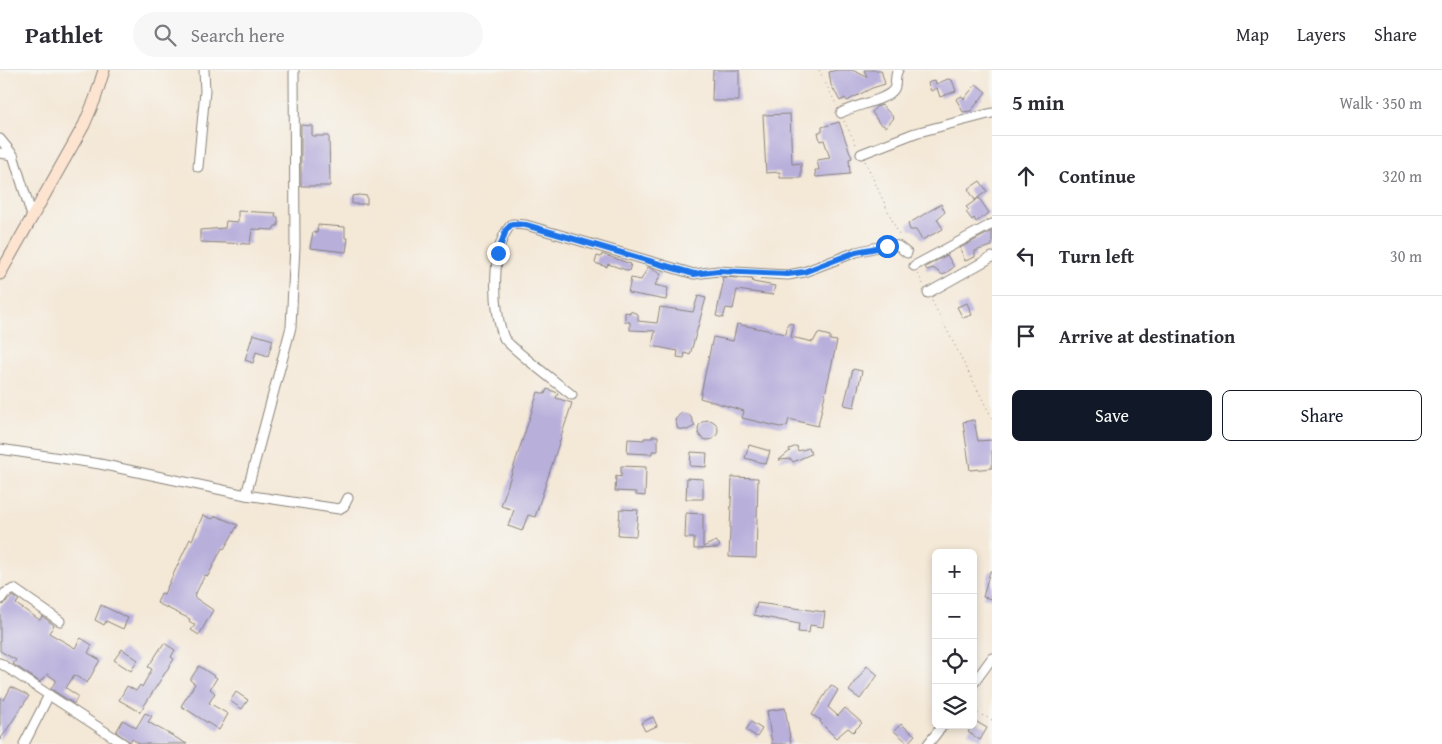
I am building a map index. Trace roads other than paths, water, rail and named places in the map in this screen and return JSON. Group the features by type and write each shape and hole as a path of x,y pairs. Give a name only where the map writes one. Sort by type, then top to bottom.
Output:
{"street":[{"path":"0,274 84,125 95,100 104,70"},
{"path":"198,167 206,91 204,70"},
{"path":"246,495 291,327 295,246 294,70"},
{"path":"840,113 852,106 871,102 888,95 894,89 898,70"},
{"path":"861,154 915,133 992,114"},
{"path":"0,139 13,155 32,216"},
{"path":"0,153 13,155"},
{"path":"572,395 505,340 496,297 496,267 506,230 512,224 526,225 694,274 718,271 788,274 804,272 856,252 887,246 898,246 907,253"},
{"path":"914,266 992,224"},
{"path":"928,293 992,257"},
{"path":"0,449 100,464 246,495 339,510 344,506 348,498"},
{"path":"0,600 5,593 14,589 60,622"},
{"path":"977,679 992,658"},
{"path":"0,663 111,740 124,744"},
{"path":"24,744 48,695"},
{"path":"928,744 939,729"}]}
